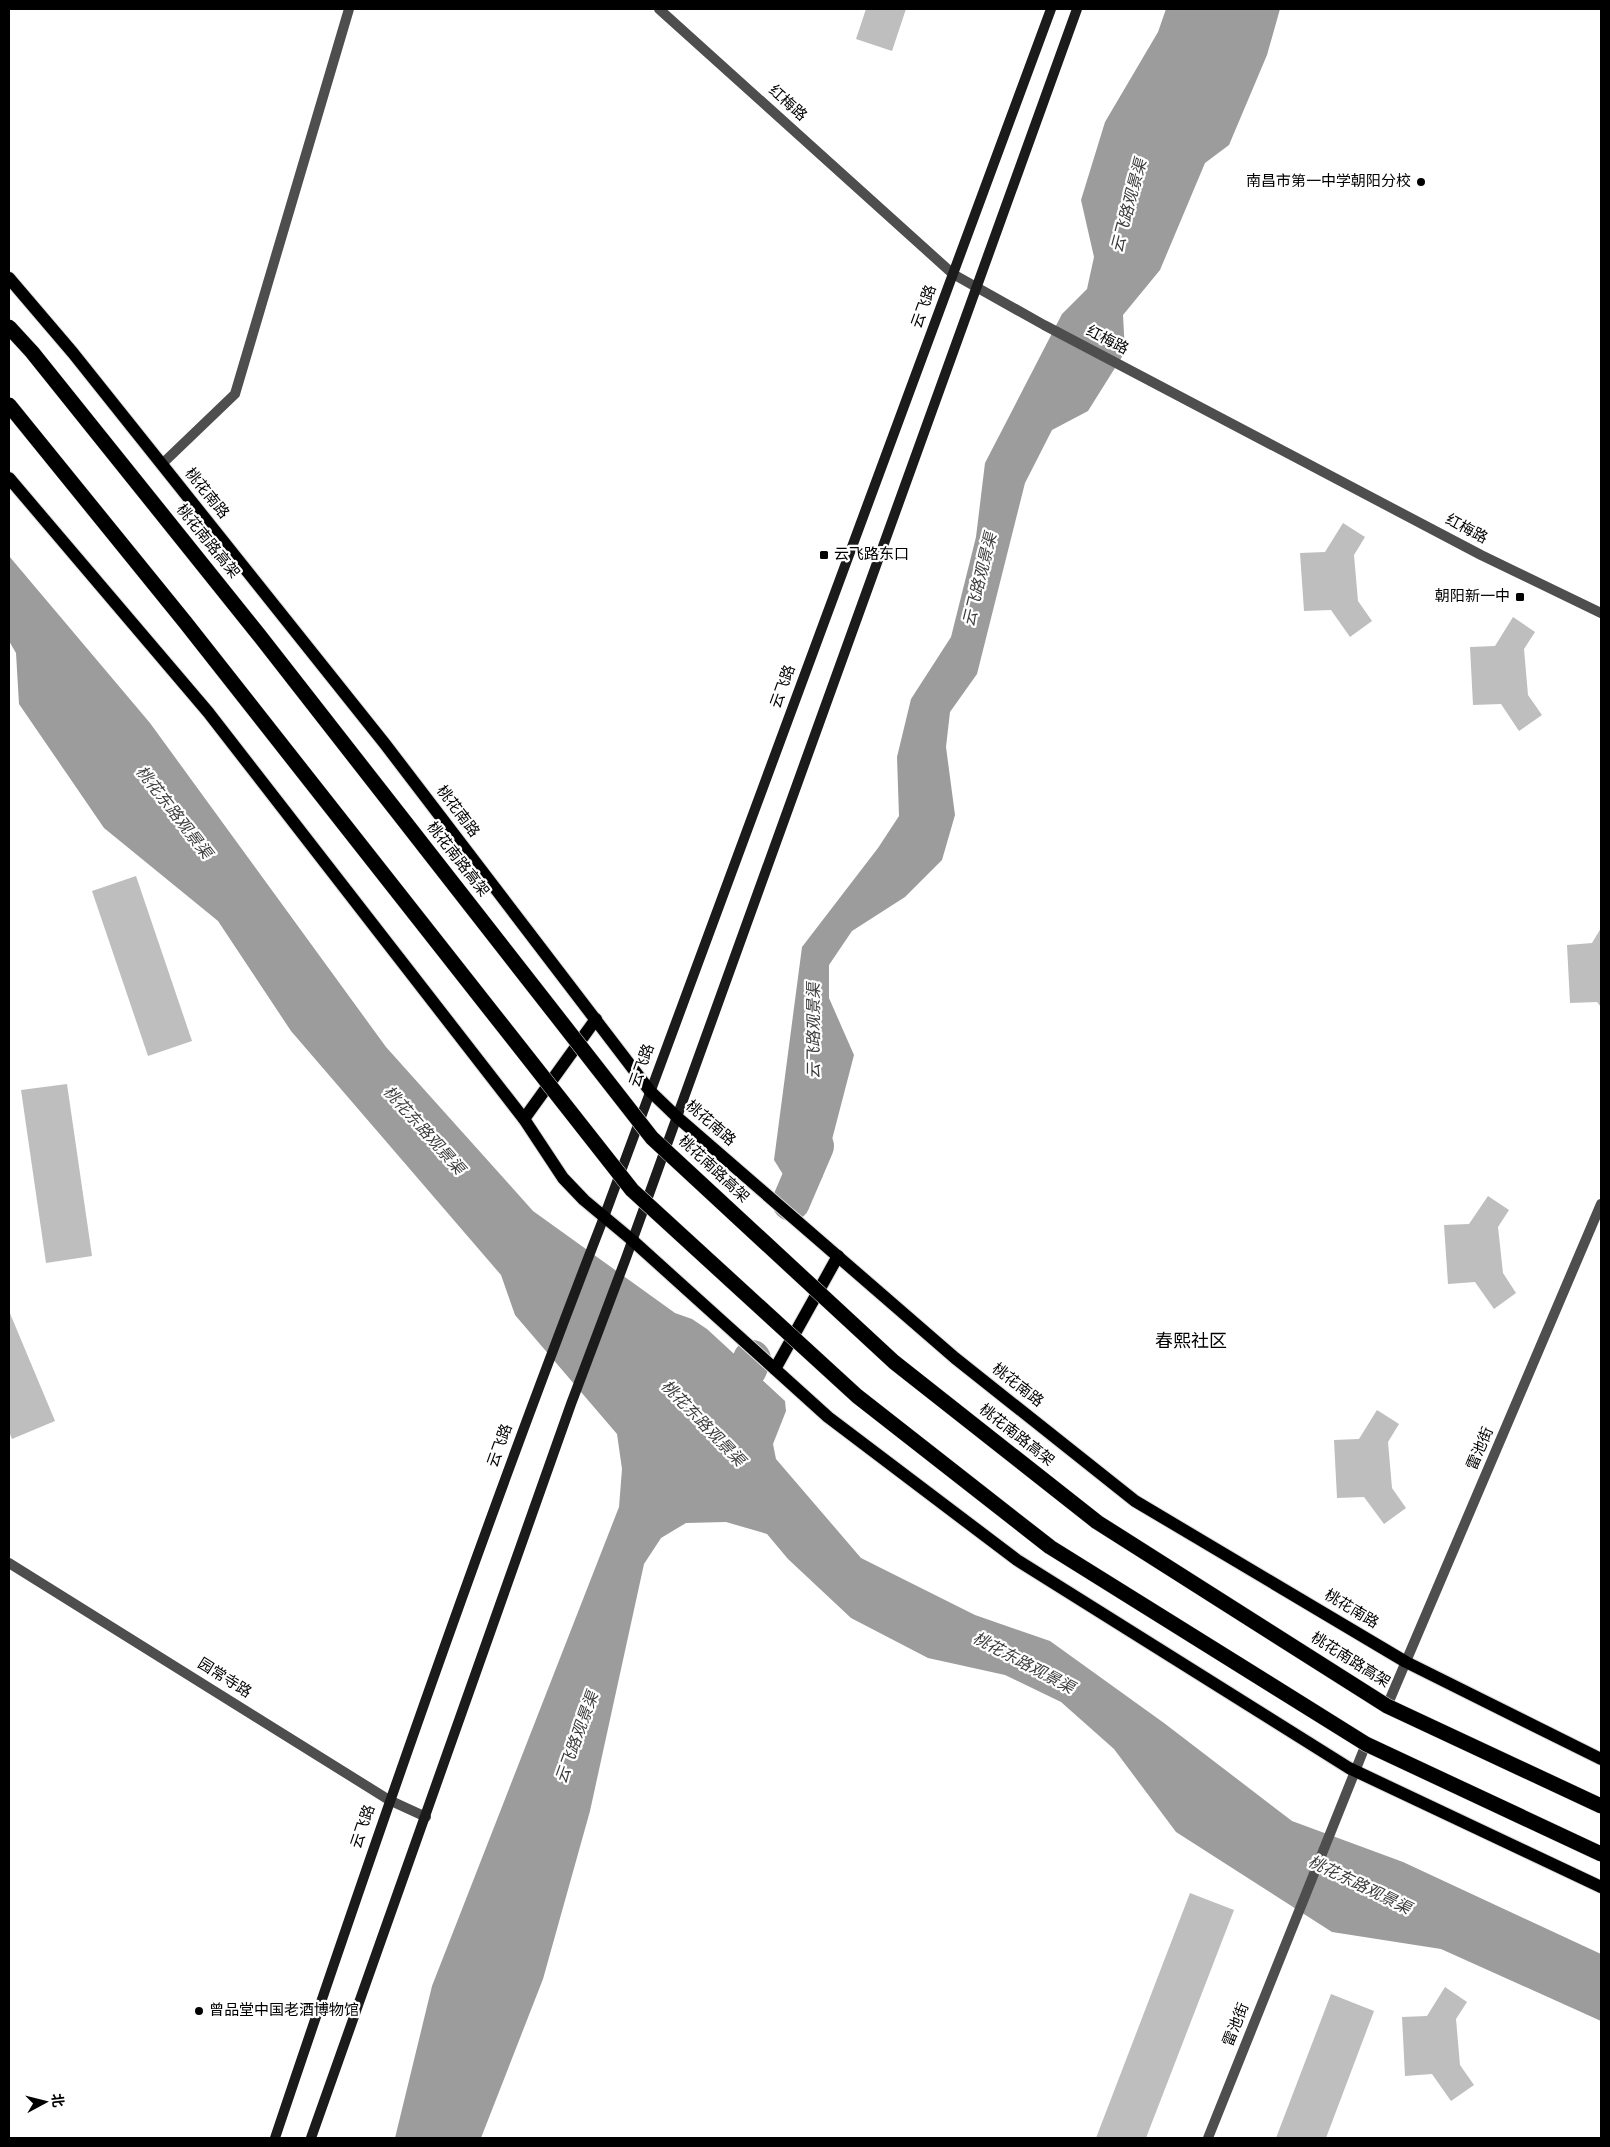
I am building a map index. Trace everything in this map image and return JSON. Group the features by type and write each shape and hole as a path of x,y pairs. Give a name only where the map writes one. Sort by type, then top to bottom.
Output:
{"highway":[{"name":"桃花南路高架","path":"9,326 32,352 259,635 652,1138 894,1362 1096,1522 1387,1706 1601,1806"},
{"path":"9,405 185,622 632,1190 857,1396 1050,1547 1366,1744 1601,1854"}],"main road":[{"name":"云飞路","path":"274,2138 390,1800 538,1388 604,1217 1051,9"},
{"path":"310,2138 426,1817 571,1404 626,1258 1077,9"},
{"name":"桃花南路","path":"9,278 73,353 385,744 650,1091 677,1117 955,1358 1135,1501 1406,1662 1601,1759"},
{"path":"9,478 208,712 524,1119 563,1178 604,1217 828,1417 1017,1560 1355,1771 1601,1887"},
{"path":"524,1119 596,1019"},
{"path":"775,1369 838,1256"}],"street":[{"path":"162,464 236,394 349,9"},
{"name":"红梅路","path":"659,9 953,274 1044,325 1481,555 1601,613"},
{"name":"雷池街","path":"1387,1706 1601,1204"},
{"name":"园常寺路","path":"9,1563 390,1800 426,1817"},
{"name":"雷池街","path":"1208,2138 1366,1744"}],"water":[{"path":"1166,9 1280,9 1267,55 1229,145 1205,163 1160,270 1123,315 1125,352 1088,411 1052,430 1025,483 977,674 950,712 946,747 955,815 942,860 905,897 852,931 829,965 829,998 854,1055 822,1178 794,1192 774,1160 802,947 878,848 899,816 897,757 911,699 951,637 976,537 985,463 1062,314 1087,289 1094,257 1081,200 1105,122 1158,32"},
{"name":"桃花东路观景渠","path":"9,556 150,723 386,1047 533,1211 675,1313 692,1319 707,1329 785,1401 786,1411 773,1444 776,1459 861,1558 975,1615 1050,1641 1164,1723 1292,1821 1403,1862 1601,1954 1601,2021 1441,1949 1332,1932 1176,1832 1114,1749 1061,1702 1005,1675 928,1658 851,1618 788,1559 767,1534 726,1522 686,1523 661,1538 644,1564 590,1811 543,1979 481,2138 395,2138 432,1986 619,1507 622,1469 617,1434 515,1315 501,1275 291,1031 218,921 104,828 19,704 16,653 9,641"}],"building":[{"path":"866,9 906,9 892,51 856,39"},
{"path":"1343,523 1365,537 1354,555 1358,601 1372,621 1350,637 1331,610 1304,611 1300,553 1325,552"},
{"path":"1513,617 1535,632 1524,649 1528,695 1542,715 1519,731 1501,704 1473,705 1470,647 1495,646"},
{"path":"136,876 192,1041 148,1056 92,891"},
{"path":"1601,928 1601,1007 1597,1002 1570,1003 1567,945 1592,943"},
{"path":"67,1084 92,1256 46,1263 21,1090"},
{"path":"1488,1196 1509,1210 1498,1227 1503,1273 1516,1293 1494,1309 1475,1282 1448,1284 1444,1225 1469,1224"},
{"path":"9,1311 55,1421 12,1439 9,1432"},
{"path":"1377,1410 1399,1424 1388,1442 1392,1488 1406,1508 1384,1524 1364,1497 1337,1498 1334,1440 1359,1439"},
{"path":"1190,1893 1234,1910 1146,2138 1096,2138"},
{"path":"1445,1987 1467,2002 1456,2019 1460,2065 1474,2085 1451,2101 1432,2074 1405,2076 1402,2017 1427,2016"},
{"path":"1331,1994 1374,2011 1326,2138 1276,2138"}],"waterway":[{"name":"云飞路观景渠","path":"791,1202 815,1146"},
{"name":"云飞路观景渠","path":"709,1403 748,1369 752,1359"}],"place":[{"name":"南昌市第一中学朝阳分校","path":"1421,182"},
{"name":"云飞路东口","path":"824,555"},
{"name":"朝阳新一中","path":"1520,597"},
{"name":"曾品堂中国老酒博物馆","path":"199,2011"}],"district":[{"name":"春熙社区","path":"1191,1342"}]}
